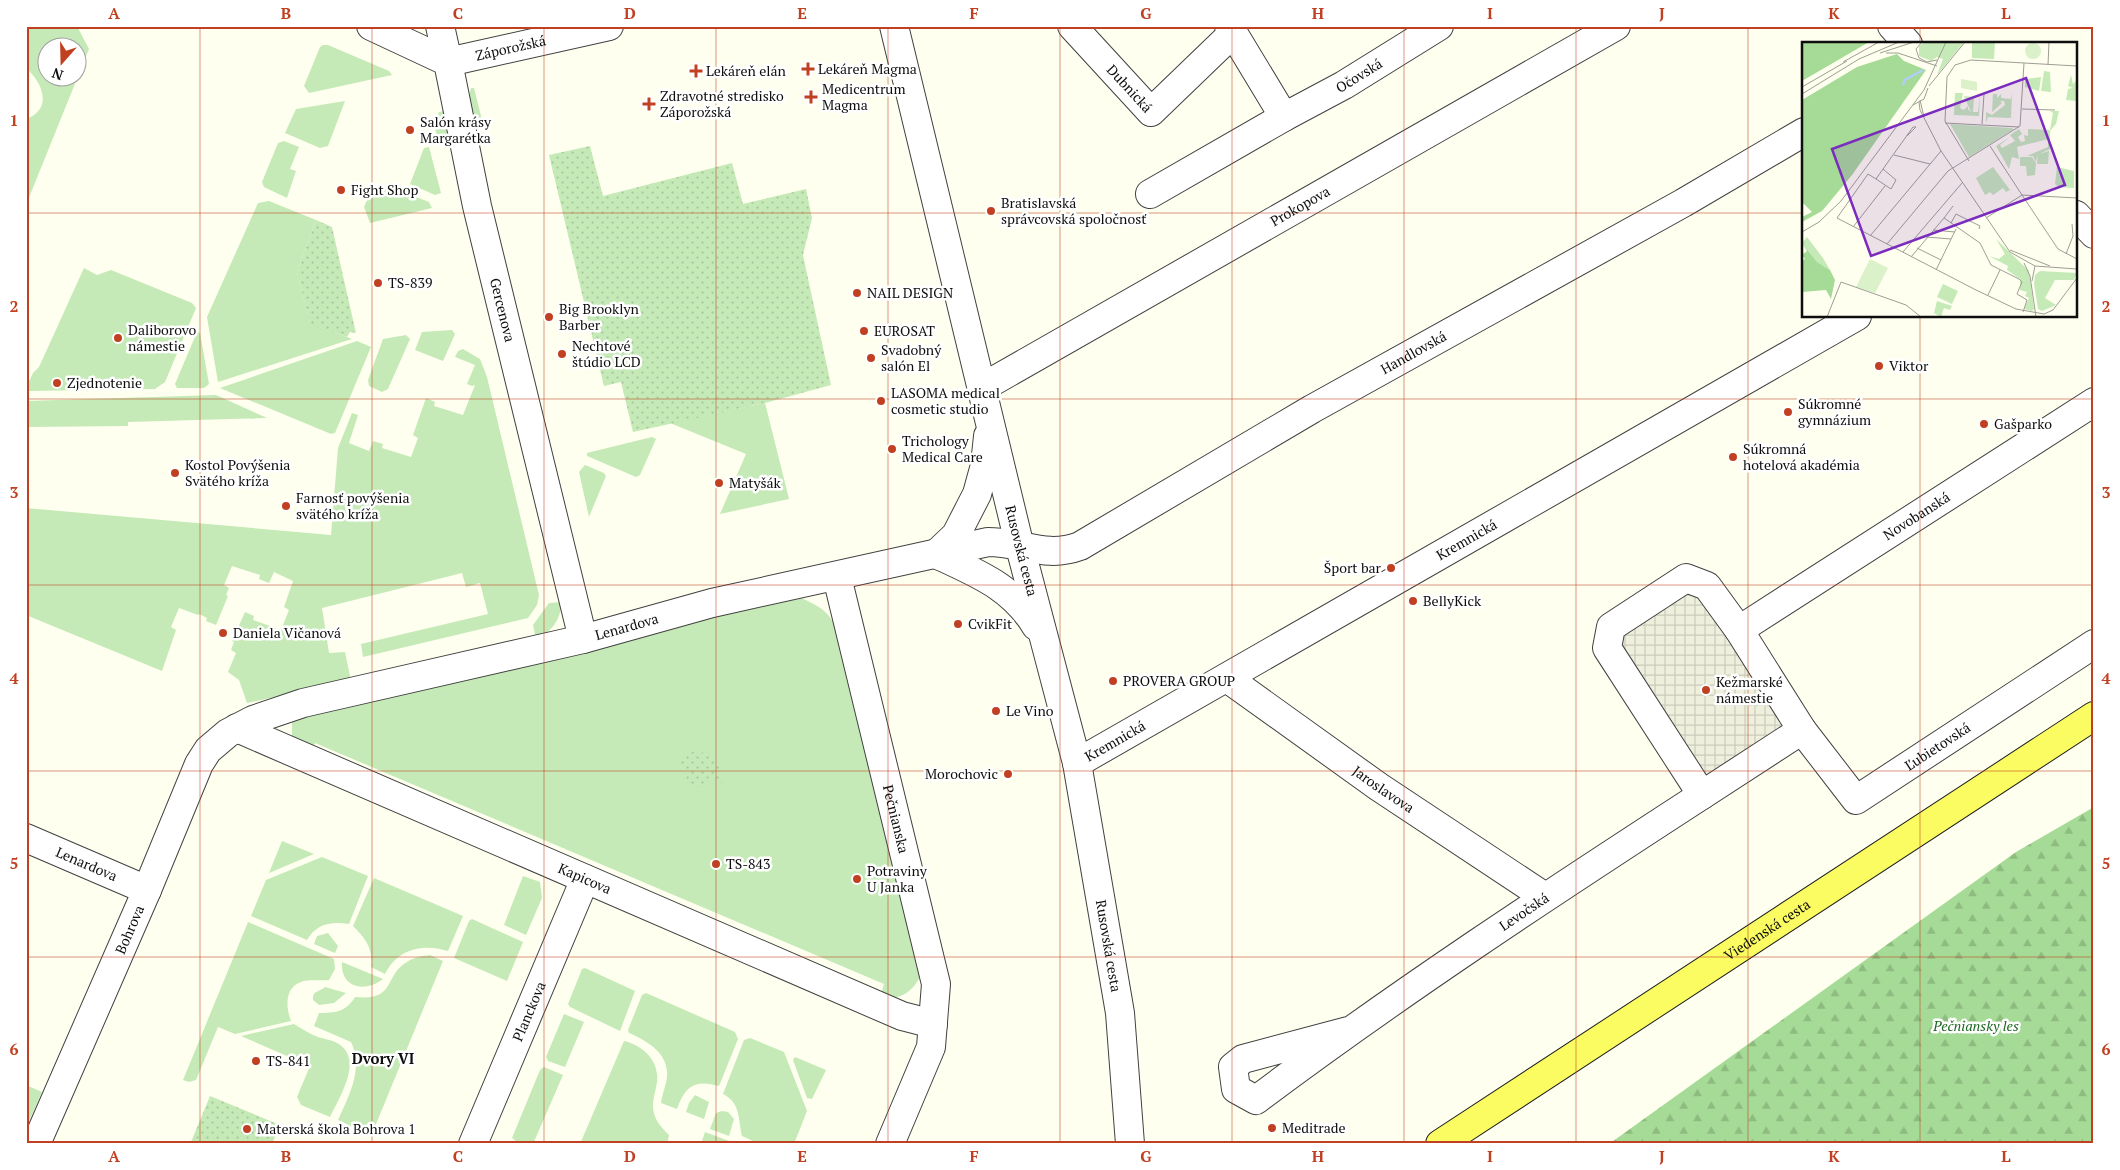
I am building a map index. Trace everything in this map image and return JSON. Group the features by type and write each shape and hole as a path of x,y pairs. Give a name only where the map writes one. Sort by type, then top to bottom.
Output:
{"main road":[{"name":"Viedenská cesta","path":"1440,1144 2094,716"}],"street":[{"path":"371,26 448,62"},
{"path":"440,26 448,62"},
{"name":"Záporožská","path":"448,62 609,26"},
{"name":"Rusovská cesta","path":"894,26 1020,546 1077,763 1113,962 1120,1013 1130,1144"},
{"name":"Dubnická","path":"1072,26 1151,112 1230,30"},
{"name":"Prokopova","path":"983,387 1616,26"},
{"path":"1892,26 1906,42"},
{"name":"Očovská","path":"1150,194 1344,85 1432,27"},
{"path":"1230,30 1284,117"},
{"name":"Gercenova","path":"448,62 479,215 583,639"},
{"name":"Handlovská","path":"1020,546 1049,552 1067,551 1080,546 1312,409 1683,203 1802,133"},
{"path":"2078,217 2094,234"},
{"name":"Kremnická","path":"1077,763 1854,318"},
{"name":"Novobanská","path":"1739,630 2094,402"},
{"path":"990,421 985,465 977,494 956,534 936,554 1007,590 1027,612 1047,646"},
{"name":"Lenardova","path":"237,728 270,714 316,700 583,639 712,603 838,577 988,542 1020,546"},
{"name":"Pečnianska","path":"838,577 936,984 931,1047 890,1144"},
{"path":"1686,578 1707,586 1739,630 1802,730 1702,794 1607,648 1611,627 1686,578"},
{"name":"Ľubietovská","path":"1802,730 1856,800 2094,644"},
{"name":"Jaroslavova","path":"1226,678 1379,787 1545,897"},
{"name":"Kapicova","path":"237,728 902,1016 933,1024"},
{"name":"Bohrova","path":"36,1144 147,890 199,764 218,741 237,728"},
{"name":"Levočská","path":"1348,1031 1545,897 1702,794"},
{"name":"Lenardova","path":"26,838 147,890"},
{"name":"Planckova","path":"473,1144 585,879"},
{"name":"Rusovská cesta","path":"1116,1144 1125,1079"}],"green space":[{"path":"26,26 77,26 83,38 38,38 38,83 26,68"},
{"path":"328,45 389,71 392,75 309,93 304,86 320,47"},
{"path":"40,88 73,88 26,205 26,119 35,115 40,109 43,95"},
{"path":"471,88 474,88 483,124 469,116 468,100"},
{"path":"345,101 328,146 320,148 285,133 296,109"},
{"path":"445,111 452,137 438,140 434,125 439,112"},
{"path":"284,141 299,147 290,169 296,171 287,198 264,187 262,182 278,143"},
{"path":"590,146 603,196 732,163 743,204 806,189 812,218 803,255 831,385 765,403 633,432 621,382 604,386 549,155"},
{"path":"429,147 441,193 435,195 410,184 424,148"},
{"path":"388,186 429,202 432,208 370,223 364,207 369,196"},
{"path":"269,201 316,220 297,272 310,323 352,339 218,382 207,317 258,203"},
{"path":"316,220 332,227 356,333 350,332 347,337 310,324 297,272"},
{"name":"Daliborovo námestie","path":"84,268 97,275 111,270 192,303 196,308 165,382 155,389 28,391 27,386 33,373 39,367"},
{"path":"452,330 455,334 443,361 415,350 422,332"},
{"path":"197,332 200,333 209,384 204,388 177,388 175,384"},
{"path":"406,335 410,339 388,389 382,392 369,386 368,380 383,339"},
{"path":"357,341 371,347 335,433 331,434 220,388"},
{"path":"463,349 480,359 487,377 539,595 537,605 528,618 363,657 361,644 488,614 480,583 466,587 462,573 322,608 329,653 345,652 351,681 247,703 239,680 228,672 236,653 231,650 234,642 232,641 245,612 254,616 253,620 281,630 289,610 284,607 293,581 274,572 269,583 259,579 260,575 232,566 224,585 229,588 226,595 228,596 216,625 206,621 207,618 199,614 179,608 171,627 176,630 162,671 26,615 26,508 331,535 338,448 352,413 358,415 349,443 369,451 373,441 383,444 382,448 411,457 418,438 413,435 426,398 435,402 434,406 463,415 475,385 467,384 475,365 455,357 458,351"},
{"path":"216,395 267,418 128,422 128,426 28,427 26,431 26,401"},
{"path":"765,403 789,499 720,514 746,454 670,423"},
{"path":"652,437 656,439 640,475 636,477 587,456 587,453"},
{"path":"585,465 604,473 606,476 589,517 579,472"},
{"path":"797,596 824,611 833,621 841,638 921,975 909,991 894,998 880,998 884,984 315,743 309,757 292,740 292,721 294,717"},
{"path":"562,602 555,624 536,639 533,625 549,603"},
{"path":"696,751 713,758 721,771 722,784 708,778 703,786 693,786 686,779 688,769 673,764 686,754"},
{"name":"Pečniansky les","path":"2094,807 2094,1144 1609,1144 2016,852"},
{"path":"282,841 314,854 269,873"},
{"path":"322,857 368,876 349,924 336,923 319,927 307,940 251,916 266,880"},
{"path":"523,876 540,882 542,898 526,935 504,925"},
{"path":"374,878 463,916 448,951 429,948 412,950 396,959 385,974 371,967 371,954 368,944 353,926"},
{"path":"472,919 523,942 507,981 454,958 469,921"},
{"path":"248,922 334,959 335,969 329,980 304,981 295,985 289,994 287,1005 291,1021 235,1034 218,1027 196,1080 189,1082 183,1080"},
{"path":"328,933 338,946 335,953 314,944 317,936"},
{"path":"430,955 443,961 374,1129 366,1133 338,1120 354,1082 356,1072 355,1052 351,1042 314,1026 319,1013 340,1011 348,1006 355,997 377,995 384,991 395,974 407,962"},
{"path":"342,962 383,979 369,986 355,986 345,978 342,971"},
{"path":"585,968 635,991 620,1031 570,1007 568,1004 582,969"},
{"path":"325,987 346,993 334,1003 319,1005 313,1000 314,994"},
{"path":"646,993 735,1032 738,1039 719,1086 703,1083 692,1086 687,1090 677,1109 661,1103 667,1076 663,1058 654,1047 629,1033 628,1030 642,995"},
{"path":"564,1014 584,1022 565,1067 548,1061 546,1057"},
{"path":"294,1024 315,1036 337,1043 345,1050 349,1058 349,1068 344,1089 330,1117 301,1105 297,1097 310,1066 241,1036"},
{"path":"750,1038 784,1052 807,1111 794,1144 759,1144 742,1136 736,1107 723,1094 744,1040"},
{"path":"624,1041 636,1045 646,1052 656,1068 657,1083 653,1108 658,1122 669,1135 667,1144 580,1144"},
{"path":"795,1057 826,1070 812,1099 807,1098 793,1060"},
{"path":"544,1067 563,1075 533,1144 520,1144 512,1138 540,1070"},
{"path":"26,1085 42,1092 26,1128"},
{"path":"695,1095 709,1102 704,1119 686,1112 689,1103"},
{"path":"210,1096 280,1125 272,1144 191,1142"},
{"path":"728,1112 734,1119 729,1136 710,1129 716,1113"},
{"path":"705,1132 737,1144 701,1144"}],"shaded area":[{"name":"Kežmarské námestie","path":"1686,578 1802,730 1702,795 1611,627"}],"place":[{"name":"Lekáreň Magma","path":"808,69"},
{"name":"Lekáreň elán","path":"696,71"},
{"name":"Medicentrum Magma","path":"811,97"},
{"name":"Zdravotné stredisko Záporožská","path":"649,104"},
{"name":"Salón krásy Margarétka","path":"410,130"},
{"name":"Fight Shop","path":"341,190"},
{"name":"Bratislavská správcovská spoločnosť","path":"991,211"},
{"name":"TS-839","path":"378,283"},
{"name":"NAIL DESIGN","path":"857,293"},
{"name":"Big Brooklyn Barber","path":"549,317"},
{"name":"EUROSAT","path":"864,331"},
{"name":"Daliborovo námestie","path":"118,338"},
{"name":"Nechtové štúdio LCD","path":"562,354"},
{"name":"Svadobný salón El","path":"871,358"},
{"name":"Viktor","path":"1879,366"},
{"name":"Zjednotenie","path":"57,383"},
{"name":"LASOMA medical cosmetic studio","path":"881,401"},
{"name":"Súkromné gymnázium","path":"1788,412"},
{"name":"Gašparko","path":"1984,424"},
{"name":"Trichology Medical Care","path":"892,449"},
{"name":"Súkromná hotelová akadémia","path":"1733,457"},
{"name":"Kostol Povýšenia Svätého kríža","path":"175,473"},
{"name":"Matyšák","path":"719,483"},
{"name":"Farnosť povýšenia svätého kríža","path":"286,506"},
{"name":"Šport bar","path":"1391,568"},
{"name":"BellyKick","path":"1413,601"},
{"name":"CvikFit","path":"958,624"},
{"name":"Daniela Vičanová","path":"223,633"},
{"name":"PROVERA GROUP","path":"1113,681"},
{"name":"Kežmarské námestie","path":"1706,690"},
{"name":"Le Vino","path":"996,711"},
{"name":"Morochovic","path":"1008,774"},
{"name":"TS-843","path":"716,864"},
{"name":"Potraviny U Janka","path":"857,879"},
{"name":"TS-841","path":"256,1061"},
{"name":"Meditrade","path":"1272,1128"},
{"name":"Materská škola Bohrova 1","path":"247,1129"}],"district":[{"name":"Dvory VI","path":"383,1059"}]}
